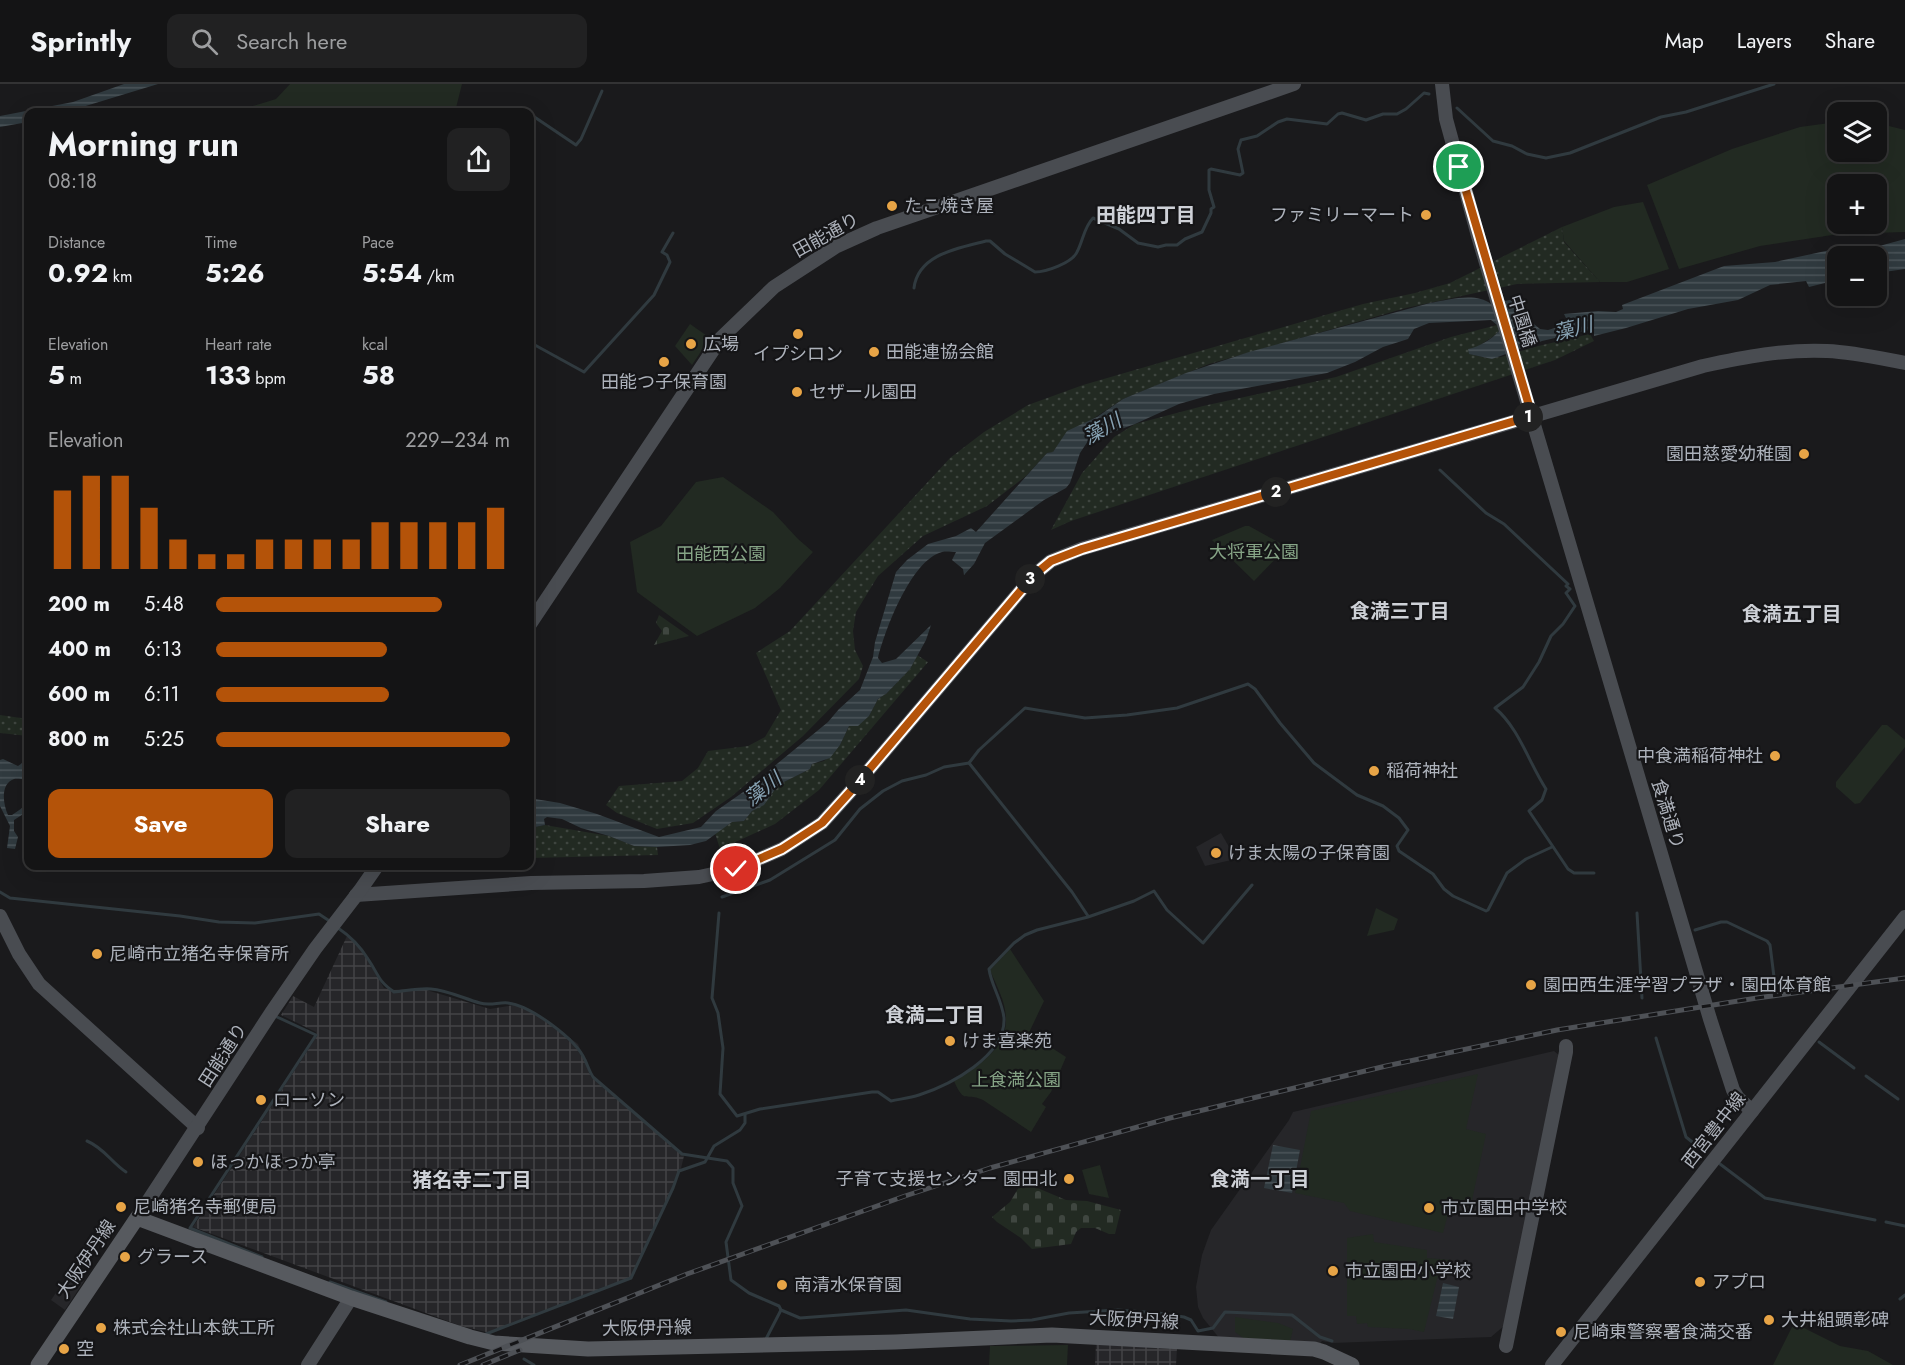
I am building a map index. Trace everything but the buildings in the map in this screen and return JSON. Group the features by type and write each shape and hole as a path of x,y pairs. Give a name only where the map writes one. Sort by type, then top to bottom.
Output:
{"main road":[{"name":"大阪伊丹線","path":"38,1365 137,1218 351,1298 482,1340 557,1348 872,1343 1052,1335 1314,1349 1352,1365"}],"street":[{"name":"田能通り","path":"534,618 721,338 774,287 837,246 869,231 1294,84"},
{"name":"中園橋","path":"1442,84 1446,119 1531,413"},
{"path":"358,892 531,883 644,882 699,877 736,869 782,849 822,823 1034,575 1051,561 1082,549 1531,413 1703,366 1778,352 1825,351 1854,353 1905,363"},
{"name":"食満通り","path":"1531,413 1732,1090 1752,1111"},
{"name":"田能通り","path":"137,1218 272,1013 373,870"},
{"path":"0,916 19,954 39,984 198,1128"},
{"name":"西宮豊中線","path":"1552,1365 1905,917"},
{"path":"1506,1346 1566,1046"},
{"path":"308,1365 351,1298"}],"shaded area":[{"name":"けま太陽の子保育園","path":"1221,833 1236,859 1205,866 1196,847"},
{"path":"347,936 358,944 384,988 423,989 490,1009 514,1005 531,1010 578,1044 591,1077 684,1156 681,1168 632,1277 490,1333 461,1326 193,1227 317,1036 316,1032 281,1015 293,996 314,1007"},
{"path":"1554,1051 1560,1056 1505,1325 1491,1337 1333,1343 1322,1341 1319,1345 1220,1339 1203,1318 1198,1307 1196,1287 1202,1255 1211,1230 1293,1112"},
{"path":"70,1272 84,1281 65,1310 51,1300"},
{"path":"1096,1344 1177,1348 1176,1365 1095,1365"}],"green space":[{"path":"290,84 462,84 456,108 246,108 276,99"},
{"path":"1827,123 1827,162 1887,162 1887,126 1905,130 1905,232 1887,233 1887,174 1827,174 1827,234 1839,234 1760,246 1679,269 1647,185 1732,149 1800,127"},
{"path":"1643,202 1669,269 1627,282 1600,282 1564,241 1562,227 1614,207"},
{"path":"1562,227 1564,242 1600,282 1517,284 1406,308 1209,364 1123,399 1088,422 1059,444 1053,452 1047,453 1026,476 987,506 923,536 878,576 856,612 853,631 855,650 863,666 859,679 803,736 731,797 693,823 657,829 617,813 606,805 619,786 682,781 698,768 708,751 748,746 765,737 781,710 756,653 790,631 950,458 984,432 1028,405 1083,385 1363,304 1450,283"},
{"name":"広場","path":"690,324 710,338 692,365 675,346"},
{"path":"1497,325 1499,331 1470,354 1486,358 1501,357 1590,334 1594,341 1555,360 1071,521 1051,530 1082,473 1114,437 1135,424 1203,406 1336,377 1451,337"},
{"name":"田能西公園","path":"723,477 773,512 813,552 780,588 755,608 697,636 637,592 630,542 661,526 696,482"},
{"name":"大将軍公園","path":"1245,526 1287,547 1254,581 1212,540"},
{"path":"659,615 689,636 654,645 662,631 656,623"},
{"path":"917,655 928,662 819,790 775,824 720,849 715,833 732,822 744,821 752,811 767,800 778,785 810,769 812,764 824,761 840,745 849,726 869,716 878,699 910,669"},
{"path":"0,715 24,718 24,736 0,733"},
{"path":"1882,725 1887,725 1905,740 1905,747 1860,803 1855,804 1836,787 1836,782"},
{"path":"545,825 609,836 634,846 657,847 658,855 534,858 534,827"},
{"path":"1376,908 1398,919 1394,930 1367,936"},
{"name":"上食満公園","path":"1010,949 1044,1001 1026,1039 1052,1048 1066,1057 1051,1092 1042,1104 1046,1107 1031,1132 983,1100 963,1096 954,1081 989,1056 1005,1030 1006,1013 990,970"},
{"path":"1478,1074 1466,1129 1486,1134 1471,1205 1451,1202 1443,1233 1350,1211 1344,1203 1295,1193 1311,1111"},
{"path":"1100,1165 1109,1198 1089,1194 1082,1170"},
{"path":"1028,1184 1066,1200 1087,1201 1121,1210 1115,1234 1095,1228 1081,1228 1076,1232 1071,1244 1032,1249 992,1217 1010,1202 1019,1187"},
{"path":"1373,1234 1374,1242 1427,1250 1427,1258 1452,1260 1451,1276 1438,1275 1424,1332 1368,1327 1367,1323 1357,1324 1356,1316 1347,1316 1347,1238"},
{"path":"1235,1317 1278,1323 1293,1329 1290,1342 1246,1340 1235,1332"},
{"path":"1798,1325 1840,1346 1868,1351 1893,1365 1773,1365 1792,1327"},
{"path":"1068,1345 1067,1365 989,1365 990,1346"}],"water":[{"path":"124,84 158,84 79,108 42,108 73,102"},
{"path":"24,111 24,123 0,127 0,116"},
{"path":"1905,239 1905,269 1887,272 1887,246 1879,246"},
{"name":"藻川","path":"1827,251 1827,282 1809,287 1806,281 1770,285 1738,300 1688,309 1594,336 1594,329 1542,341 1492,359 1469,354 1468,349 1485,342 1499,331 1497,325 1491,320 1429,323 1414,329 1408,339 1383,347 1355,362 1327,373 1214,394 1179,404 1135,424 1088,441 1080,453 1070,483 1066,488 1044,500 985,543 974,564 964,575 963,569 952,560 956,552 942,552 920,568 893,614 878,658 882,663 896,659 931,625 926,640 910,669 878,699 869,716 858,726 849,726 840,745 830,758 812,764 810,769 778,785 764,805 752,811 744,821 732,822 706,841 690,845 657,847 634,846 562,819 547,817 544,819 545,825 534,827 535,799 560,803 597,814 659,837 701,827 716,811 759,781 828,722 860,690 873,657 875,642 896,572 907,560 928,544 956,536 971,528 976,532 1047,453 1053,452 1067,431 1097,417 1123,399 1186,373 1249,352 1430,303 1478,298 1491,304 1519,298 1517,304 1522,314 1540,329 1548,330 1569,324 1564,314 1616,312 1623,309 1622,305 1724,266 1775,262"},
{"path":"3,759 18,766 24,762 24,779 16,779 6,785 4,795 8,815 12,815 24,807 24,814 14,820 14,831 18,837 15,849 7,848 10,826 0,806 0,760"},
{"path":"1273,1145 1300,1150 1292,1193 1264,1188"},
{"path":"1443,1283 1459,1287 1453,1319 1436,1316"}],"waterway":[{"path":"1457,108 1493,141 1512,146 1527,154 1546,158 1570,153 1661,117 1686,112 1774,84"},
{"path":"534,117 576,145 581,139 602,91"},
{"path":"914,288 923,267 931,260 952,250 986,241 990,241 1005,254 1035,272 1058,266 1074,256 1093,218 1119,229 1138,243 1158,247 1177,245 1202,232 1211,209 1214,207 1209,190 1209,170 1240,175 1243,173 1238,149 1241,140 1257,136 1278,122 1287,119 1327,124 1342,113 1366,120 1383,114 1397,114 1424,93 1429,94"},
{"path":"534,345 584,372 654,295 670,262 667,255 662,252 673,233"},
{"path":"1440,470 1486,513 1504,524 1568,584 1566,586 1570,589 1566,593 1575,606 1563,624 1551,636 1539,662 1523,687 1495,708 1511,725 1546,789 1542,800 1529,811 1568,869 1574,873 1594,873"},
{"path":"969,763 979,750 1025,708 1085,718 1127,715 1177,708 1248,684 1255,689 1314,763 1357,795 1383,806 1399,818 1408,830 1397,846 1399,851 1433,874 1444,889 1453,896 1486,911 1507,873 1526,859 1552,847"},
{"path":"722,897 770,880 835,840 860,809 883,791 902,781 926,775 944,767 969,763 1072,892 1088,916"},
{"path":"719,913 712,998 718,1013 723,1048 720,1094 737,1116 760,1109 872,1092 878,1092 891,1101 916,1096 946,1084 974,1067 996,1045 1002,1032 1004,1018 989,969 1025,935 1088,917 1134,901 1154,891 1167,910 1203,943 1252,885"},
{"path":"0,892 10,898 219,922 255,923 319,914 331,922"},
{"path":"1637,913 1642,998"},
{"path":"1695,930 1727,922 1767,941 1770,945 1774,977"},
{"path":"338,928 351,938 365,954 381,981 394,992 437,990 484,1004 518,1005 540,1017 563,1034 580,1052 593,1077 682,1154 727,1161 733,1168 733,1183 742,1206 726,1242 731,1280 749,1293 800,1318 906,1310 970,1319 1011,1321 1032,1320 1069,1313 1117,1310 1184,1317 1191,1320 1198,1331 1213,1328 1225,1312 1292,1315 1320,1337 1332,1341"},
{"path":"262,1257 190,1228 316,1035 277,1017"},
{"path":"1656,1038 1686,1137 1706,1153"},
{"path":"1819,1042 1854,1068"},
{"path":"1866,1076 1898,1099"},
{"path":"486,1334 631,1278 679,1171 705,1162 714,1146 740,1130 745,1123 745,1114"},
{"path":"87,1141 126,1172"},
{"path":"1720,1164 1765,1198 1875,1220"},
{"path":"1886,1222 1905,1226"},
{"path":"330,1282 386,1302"},
{"path":"1900,1299 1905,1295"},
{"path":"766,1339 781,1310"},
{"path":"524,1359 534,1365"}],"railway":[{"path":"460,1365 687,1274 905,1196 990,1168 1170,1118 1386,1066 1557,1030 1757,998 1905,978"},
{"path":"483,1365 520,1350"}],"place":[{"name":"たこ焼き屋","path":"892,206"},
{"name":"ファミリーマート","path":"1426,215"},
{"name":"イプシロン","path":"798,334"},
{"name":"広場","path":"691,344"},
{"name":"田能連協会館","path":"874,352"},
{"name":"田能つ子保育園","path":"664,362"},
{"name":"セザール園田","path":"797,392"},
{"name":"園田慈愛幼稚園","path":"1804,454"},
{"name":"中食満稲荷神社","path":"1775,756"},
{"name":"稲荷神社","path":"1374,771"},
{"name":"けま太陽の子保育園","path":"1216,853"},
{"name":"尼崎市立猪名寺保育所","path":"97,954"},
{"name":"園田西生涯学習プラザ・園田体育館","path":"1531,985"},
{"name":"けま喜楽苑","path":"950,1041"},
{"name":"ローソン","path":"261,1100"},
{"name":"ほっかほっか亭","path":"198,1162"},
{"name":"子育て支援センター 園田北","path":"1069,1179"},
{"name":"尼崎猪名寺郵便局","path":"121,1207"},
{"name":"市立園田中学校","path":"1429,1208"},
{"name":"グラース","path":"125,1257"},
{"name":"市立園田小学校","path":"1333,1271"},
{"name":"アプロ","path":"1700,1282"},
{"name":"南清水保育園","path":"782,1285"},
{"name":"大井組顕彰碑","path":"1769,1320"},
{"name":"株式会社山本鉄工所","path":"101,1328"},
{"name":"尼崎東警察署食満交番","path":"1561,1332"},
{"name":"空","path":"64,1349"}],"district":[{"name":"田能四丁目","path":"1146,215"},
{"name":"食満三丁目","path":"1400,611"},
{"name":"食満五丁目","path":"1792,614"},
{"name":"食満二丁目","path":"935,1015"},
{"name":"食満一丁目","path":"1260,1179"},
{"name":"猪名寺二丁目","path":"472,1180"}],"route":[{"path":"736,869 782,849 822,823 1034,575 1051,561 1082,549 1532,416 1459,167"}]}
